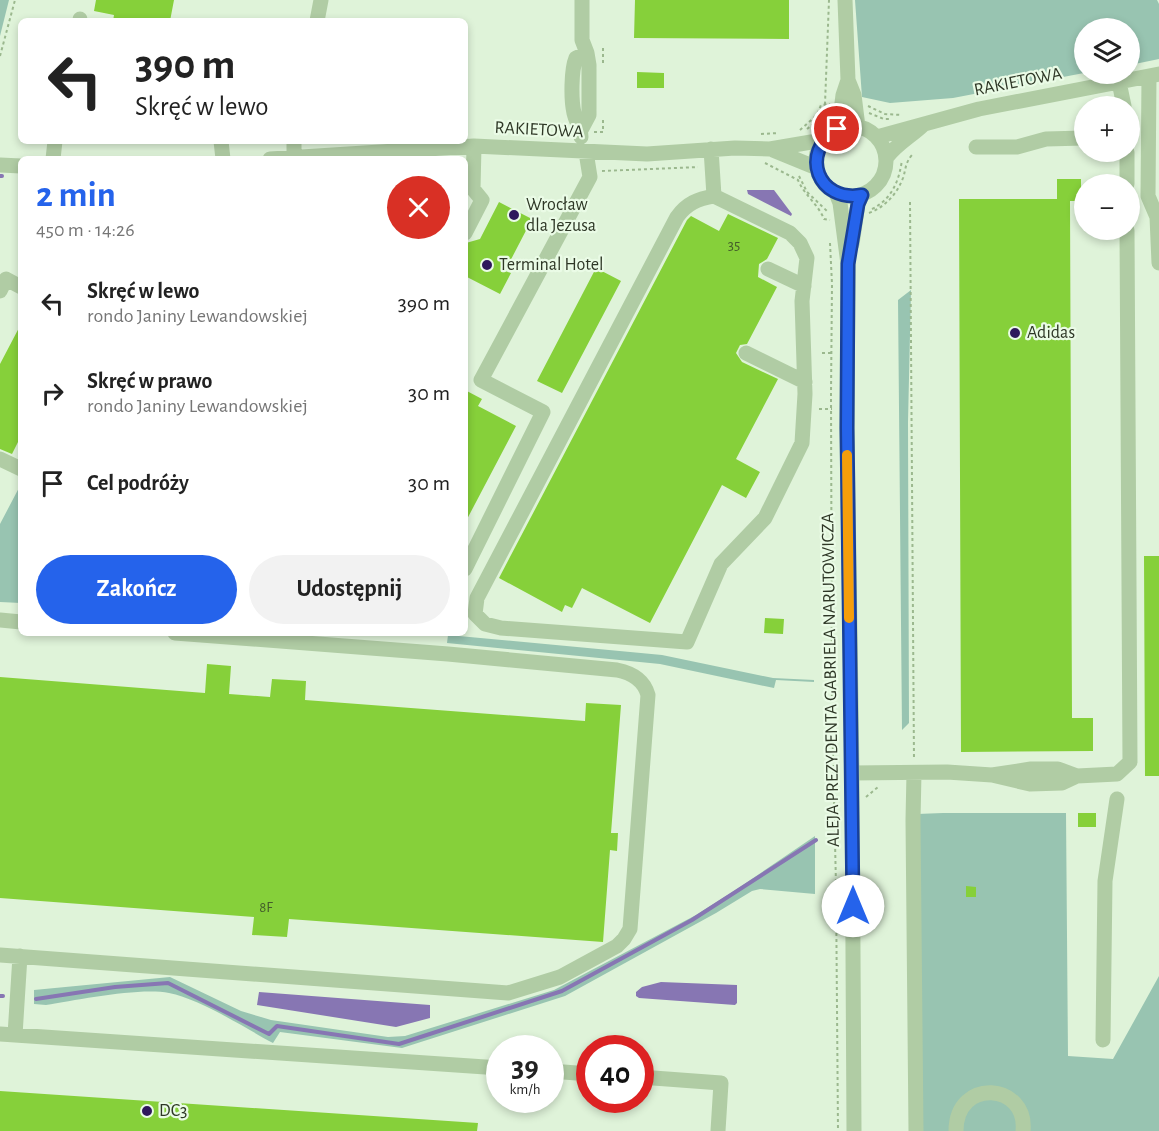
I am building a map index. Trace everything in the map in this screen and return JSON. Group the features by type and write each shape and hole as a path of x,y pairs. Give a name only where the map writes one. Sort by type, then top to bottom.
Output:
{"street":[{"path":"318,18 321,0"},
{"path":"468,563 543,412 482,381 590,177 591,171 584,152 581,130 574,115 573,65 576,58 587,53 582,40 582,0"},
{"path":"839,128 843,95 848,80 845,0"},
{"path":"1154,75 1148,196 1157,217 1159,263"},
{"path":"848,80 861,108 858,126"},
{"name":"RAKIETOWA","path":"877,137 899,129 922,126 979,109 1109,84"},
{"path":"846,126 858,126 871,131 884,146 887,166 878,184 862,195 836,193 824,183 817,168 817,154 823,140 829,134 846,126"},
{"name":"RAKIETOWA","path":"887,157 898,144 905,142 922,126"},
{"path":"976,147 1017,147 1046,139 1074,138"},
{"name":"RAKIETOWA","path":"310,156 474,146 647,154 711,149 770,149 823,140"},
{"path":"468,227 482,200 473,189 474,146"},
{"path":"711,149 714,196"},
{"name":"RAKIETOWA","path":"770,149 817,168"},
{"path":"0,165 18,166"},
{"name":"ALEJA PREZYDENTA GABRIELA NARUTOWICZA","path":"836,193 842,212 848,264 847,428 854,1131"},
{"name":"ALEJA PREZYDENTA GABRIELA NARUTOWICZA","path":"848,264 858,204 862,195"},
{"path":"714,196 796,237 807,258 802,301 805,382 802,443 765,518 721,564 687,642 501,628 485,624 478,620 475,609 477,598 677,217 689,204 698,199 714,196"},
{"path":"852,773 992,774 1031,769 1058,769 1077,776 1117,774 1130,762 1127,240"},
{"path":"768,269 804,286"},
{"path":"0,291 6,279 18,285"},
{"path":"746,353 805,382"},
{"path":"0,459 18,468"},
{"path":"0,620 18,622"},
{"path":"0,955 508,993 560,977 617,946 624,939 630,929 648,696 645,686 637,678 617,670 213,636"},
{"path":"914,773 916,1131"},
{"path":"1103,1040 1105,881 1117,799"},
{"path":"20,956 8,1034 486,1067"},
{"path":"654,1078 721,1083 718,1131"},
{"path":"956,1131 956,1119 960,1109 977,1094 988,1092 1010,1098 1018,1107 1022,1117 1023,1131"}],"path":[{"path":"0,56 15,0"},
{"path":"821,117 825,104 829,0"},
{"path":"603,48 603,61"},
{"path":"796,131 817,115 821,105 825,104"},
{"path":"861,108 871,107 885,114 910,115"},
{"path":"861,108 884,119"},
{"path":"802,134 821,117 836,110"},
{"path":"603,115 603,132"},
{"path":"863,216 876,211 892,197 902,180 906,163 912,155"},
{"path":"868,210 879,205 893,190 900,176 904,156"},
{"path":"757,160 798,180 824,219 830,220"},
{"path":"591,171 639,171 712,166"},
{"path":"798,174 807,192 827,212 830,228"},
{"path":"910,202 914,773"},
{"path":"830,237 833,804 838,1131"},
{"path":"833,804 864,805 866,797 881,785"}],"green space":[{"path":"0,0 9,0 0,36"},
{"path":"855,0 1157,0 1159,4 1159,59 1140,63 1140,18 1074,18 1074,75 953,98 890,103 862,97"},
{"path":"911,290 908,422 909,723 902,730 898,300"},
{"path":"18,490 18,603 0,602 0,524"},
{"path":"448,636 459,636 662,655 773,678 814,680 814,682 776,680 774,688 660,664 447,643"},
{"path":"1066,813 1068,1056 1113,1059 1159,976 1159,1131 919,1131 917,814"},
{"path":"815,836 815,894 760,889 752,891 565,996 402,1048 280,1032 273,1043 194,1001 169,993 126,993 46,1005 34,1004 34,990 170,977 241,1011 271,1020 388,1037 405,1036 554,990 696,915"}],"shaded area":[{"path":"747,190 774,190 792,214 791,216 748,194"},
{"path":"661,982 737,985 737,1003 735,1005 636,996 636,992 642,987"},
{"path":"259,992 430,1005 430,1018 396,1027 257,1005"}],"building":[{"path":"96,0 174,0 171,18 114,18 114,15 94,11"},
{"path":"635,0 789,0 789,39 634,38"},
{"path":"637,72 664,73 664,88 637,88"},
{"path":"1057,179 1074,179 1074,201 1070,201 1072,718 1093,718 1093,751 961,752 959,199 1057,199"},
{"path":"499,202 532,219 505,271 511,273 500,294 468,278 468,242 480,239"},
{"path":"728,214 778,238 767,259 759,264 758,277 777,287 747,344 740,345 736,353 742,362 778,379 736,459 760,472 746,498 722,485 650,623 582,588 572,608 565,605 562,612 499,578 687,220 691,216 719,231"},
{"path":"596,268 621,281 562,393 537,381"},
{"path":"18,330 18,442 12,454 0,449 0,364"},
{"path":"468,392 482,399 478,406 516,426 468,517"},
{"path":"1144,556 1159,556 1159,776 1145,776"},
{"path":"765,618 784,619 783,634 764,633"},
{"path":"207,664 231,666 229,694 270,697 272,679 306,681 305,700 585,721 586,703 621,705 611,833 618,833 617,851 610,850 603,942 289,919 287,937 252,935 254,917 0,898 0,677 205,693"},
{"path":"1078,813 1096,813 1096,827 1078,827"},
{"path":"966,886 976,887 976,897 966,897"},
{"name":"DC3","path":"0,1091 478,1123 477,1131 0,1131"}],"waterway":[{"path":"36,999 115,987 168,983 269,1034 277,1026 399,1044 562,991 692,920 816,840"}],"slow traffic":[{"path":"847,455 849,618"}],"place":[{"name":"Wrocław dla Jezusa","path":"514,215"},
{"name":"Terminal Hotel","path":"487,265"},
{"name":"Adidas","path":"1015,333"},
{"name":"DC3","path":"147,1111"}],"route":[{"path":"837,129 823,140 819,147 816,161 819,176 836,193 862,195 858,204 848,264 848,569 853,906"}]}
